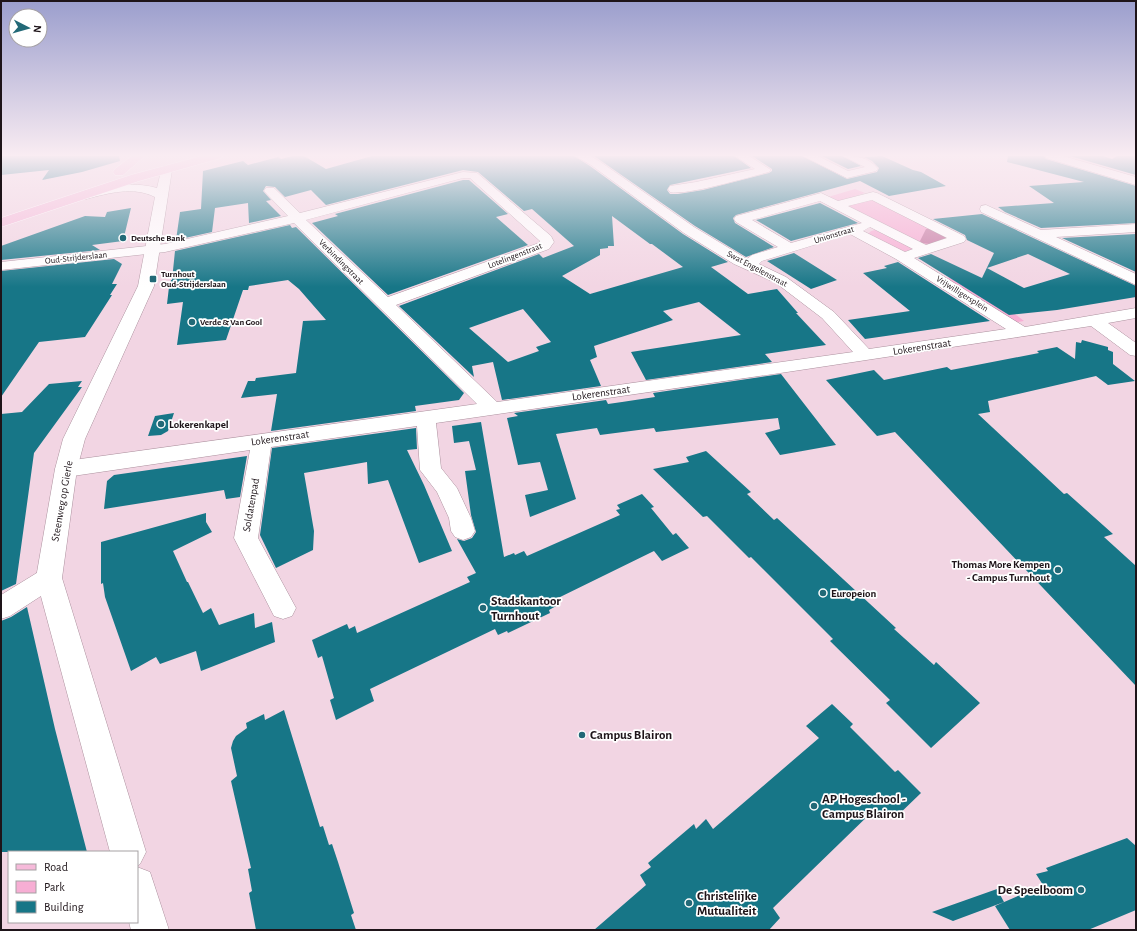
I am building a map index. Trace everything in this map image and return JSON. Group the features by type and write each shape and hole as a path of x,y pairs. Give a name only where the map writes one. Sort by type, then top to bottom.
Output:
{"main road":[{"path":"1,211 36,199"},
{"path":"1,223 71,199"}],"street":[{"name":"Steenweg op Gierle","path":"128,851 49,578 66,469 74,439 146,286 160,199"},
{"path":"278,199 297,218"},
{"name":"Lotelingenstraat","path":"297,218 369,199"},
{"name":"Lotelingenstraat","path":"384,304 544,246 547,242 546,239 501,199"},
{"name":"Swat Engelenstraat","path":"646,199 689,230 739,262 781,280 828,315 865,355"},
{"name":"Unionstraat","path":"790,249 741,219 812,199"},
{"name":"Unionstraat","path":"826,199 872,224"},
{"path":"836,205 859,199"},
{"path":"880,199 959,238 901,256"},
{"path":"986,209 1136,280"},
{"path":"151,250 297,218"},
{"name":"Verbindingstraat","path":"297,218 492,408"},
{"name":"Unionstraat","path":"749,266 757,258 872,224"},
{"path":"872,224 924,250"},
{"path":"1038,234 1136,228"},
{"name":"Vrijwilligersplein","path":"852,230 901,256 1022,332"},
{"path":"1057,243 1136,237"},
{"name":"Oud-Strijderslaan","path":"1,266 151,250"},
{"name":"Lokerenstraat","path":"66,469 865,355 1095,321 1136,313"},
{"path":"1095,321 1136,351"},
{"path":"426,418 431,470 446,488 460,518 463,530"},
{"name":"Soldatenpad","path":"262,441 246,538 283,608"},
{"path":"1,608 49,578"},
{"path":"138,888 150,930"}],"green space":[{"path":"833,199 846,199 838,202"},
{"path":"872,199 942,232 948,239 927,245 851,210 847,205"},
{"path":"875,230 881,230 914,249 903,252 868,234"},
{"path":"957,276 998,301 1024,321 1012,323 941,279"}],"shaded area":[{"path":"926,229 931,229 946,236 946,238 930,244 921,243 920,241"}],"building":[{"path":"202,199 271,199 266,201 281,216 249,223 248,203 215,208 212,232 176,240 180,212 201,209"},
{"path":"320,199 348,199 326,205"},
{"path":"390,199 491,199 508,214 496,217 528,245 388,295 312,223 338,216 335,214"},
{"path":"510,199 636,199 683,234 728,262 711,267 748,294 777,289 798,313 796,313 826,345 765,354 772,362 646,380 631,352 741,335 699,302 663,311 673,320 594,346 597,357 590,360 601,386 502,400 493,362 472,366 474,377 399,306 539,254 543,258 574,246 532,209 524,211","holes":["612,216 683,267 590,294 562,276 600,255 600,249 608,248 608,246 614,246","523,309 551,342 536,347 539,351 508,362 469,328"]},
{"path":"657,199 793,199 736,215 733,218 735,223 774,247 746,257 695,226"},
{"path":"1049,199 1136,199 1136,223 1041,228 1005,212 998,207 1054,203"},
{"path":"820,203 858,223 791,241 756,220"},
{"path":"131,208 123,241 92,245 100,250 1,260 1,246 85,216 105,217 107,212"},
{"path":"982,214 1136,286 1136,297 1057,310 1009,315 918,258 931,254 982,278 994,253 967,240 965,235 933,219","holes":["1028,254 1070,274 1024,288 987,268"]},
{"path":"290,225 292,228 296,227 464,393 459,400 415,406 416,411 271,431 277,394 241,398 248,381 255,381 256,378 296,373 303,321 326,320 299,289 288,280 249,286 248,290 243,290 226,340 177,345 183,302 167,304 169,287 172,280 175,251"},
{"path":"1136,234 1136,272 1062,238"},
{"path":"794,253 837,280 811,289 767,261"},
{"path":"114,259 122,264 112,284 117,284 110,295 112,295 85,337 39,342 1,397 1,271"},
{"path":"898,262 990,321 865,339 848,320 910,311 863,273 887,268 884,266"},
{"path":"1082,340 1108,347 1108,350 1113,352 1113,364 1135,381 1108,385 1096,376 988,401 990,412 978,414 1064,494 1067,493 1113,534 1104,537 1136,566 1136,686 895,432 877,436 826,380 874,370 884,380 947,367 951,370 1039,353 1037,351 1057,347 1075,359 1076,342 1081,343"},
{"path":"781,374 836,445 780,455 765,433 780,429 778,418 656,432 654,428 600,435 597,428 556,434 576,499 530,517 525,495 548,490 540,462 518,465 507,418 518,416 514,413 606,400 608,404 622,402 655,397 653,393"},
{"path":"82,381 78,387 82,387 34,453 16,584 1,591 1,414 22,412 49,384"},
{"name":"Lokerenkapel","path":"174,413 168,431 161,435 148,436 155,416"},
{"name":"Stadskantoor Turnhout","path":"481,422 504,557 514,553 515,555 524,551 527,556 620,515 616,510 620,509 617,505 642,494 654,507 651,508 673,535 676,533 689,548 662,561 654,551 554,600 558,605 549,610 550,613 508,633 507,631 498,635 495,629 370,689 374,701 336,720 330,700 334,698 322,656 318,658 312,640 347,624 349,629 355,626 357,633 470,582 467,577 476,573 457,539 464,541 472,538 476,532 471,515 465,471 476,470 469,441 454,443 452,426"},
{"path":"416,428 417,449 407,450 424,485 452,551 419,563 388,480 368,484 367,462 304,473 314,531 313,550 276,568 260,535 272,448"},
{"name":"Europeion","path":"706,451 751,492 747,494 774,520 777,518 896,628 894,629 934,665 936,662 980,703 931,748 886,703 890,700 830,641 833,639 751,557 749,558 707,516 703,517 653,469 689,462 686,457"},
{"path":"247,456 240,497 226,499 224,490 104,509 107,481 114,475"},
{"path":"206,513 206,522 212,532 173,551 203,613 211,608 219,625 254,613 255,628 272,622 275,642 201,671 196,651 160,664 156,657 131,671 105,597 103,583 101,584 101,542"},
{"path":"27,607 55,729 87,851 1,852 1,621 11,617"},
{"name":"AP Hogeschool - Campus Blairon","path":"832,704 853,724 850,727 895,772 898,770 921,793 894,819 887,812 883,817 875,809 773,908 780,918 769,930 594,930 646,885 640,875 651,867 648,863 694,824 696,829 706,819 713,829 819,738 806,726"},
{"path":"284,710 320,827 323,826 329,845 332,844 338,862 354,913 351,915 356,930 256,930 249,893 252,891 248,869 251,868 231,781 237,776 231,748 236,736 247,728 246,723 264,714 265,720"},
{"path":"1127,838 1136,846 1136,910 1088,930 1010,930 995,906 1043,885 1036,874 1048,871 1046,868"},
{"path":"997,889 1004,902 953,921 932,912"}],"place":[{"name":"Deutsche Bank","path":"123,238"},
{"name":"Turnhout Oud-Strijderslaan","path":"153,279"},
{"name":"Verde & Van Gool","path":"192,322"},
{"name":"Lokerenkapel","path":"161,424"},
{"name":"Thomas More Kempen - Campus Turnhout","path":"1058,570"},
{"name":"Europeion","path":"823,593"},
{"name":"Stadskantoor Turnhout","path":"483,608"},
{"name":"Campus Blairon","path":"582,735"},
{"name":"AP Hogeschool - Campus Blairon","path":"814,806"},
{"name":"De Speelboom","path":"1081,890"},
{"name":"Christelijke Mutualiteit","path":"689,903"}]}
